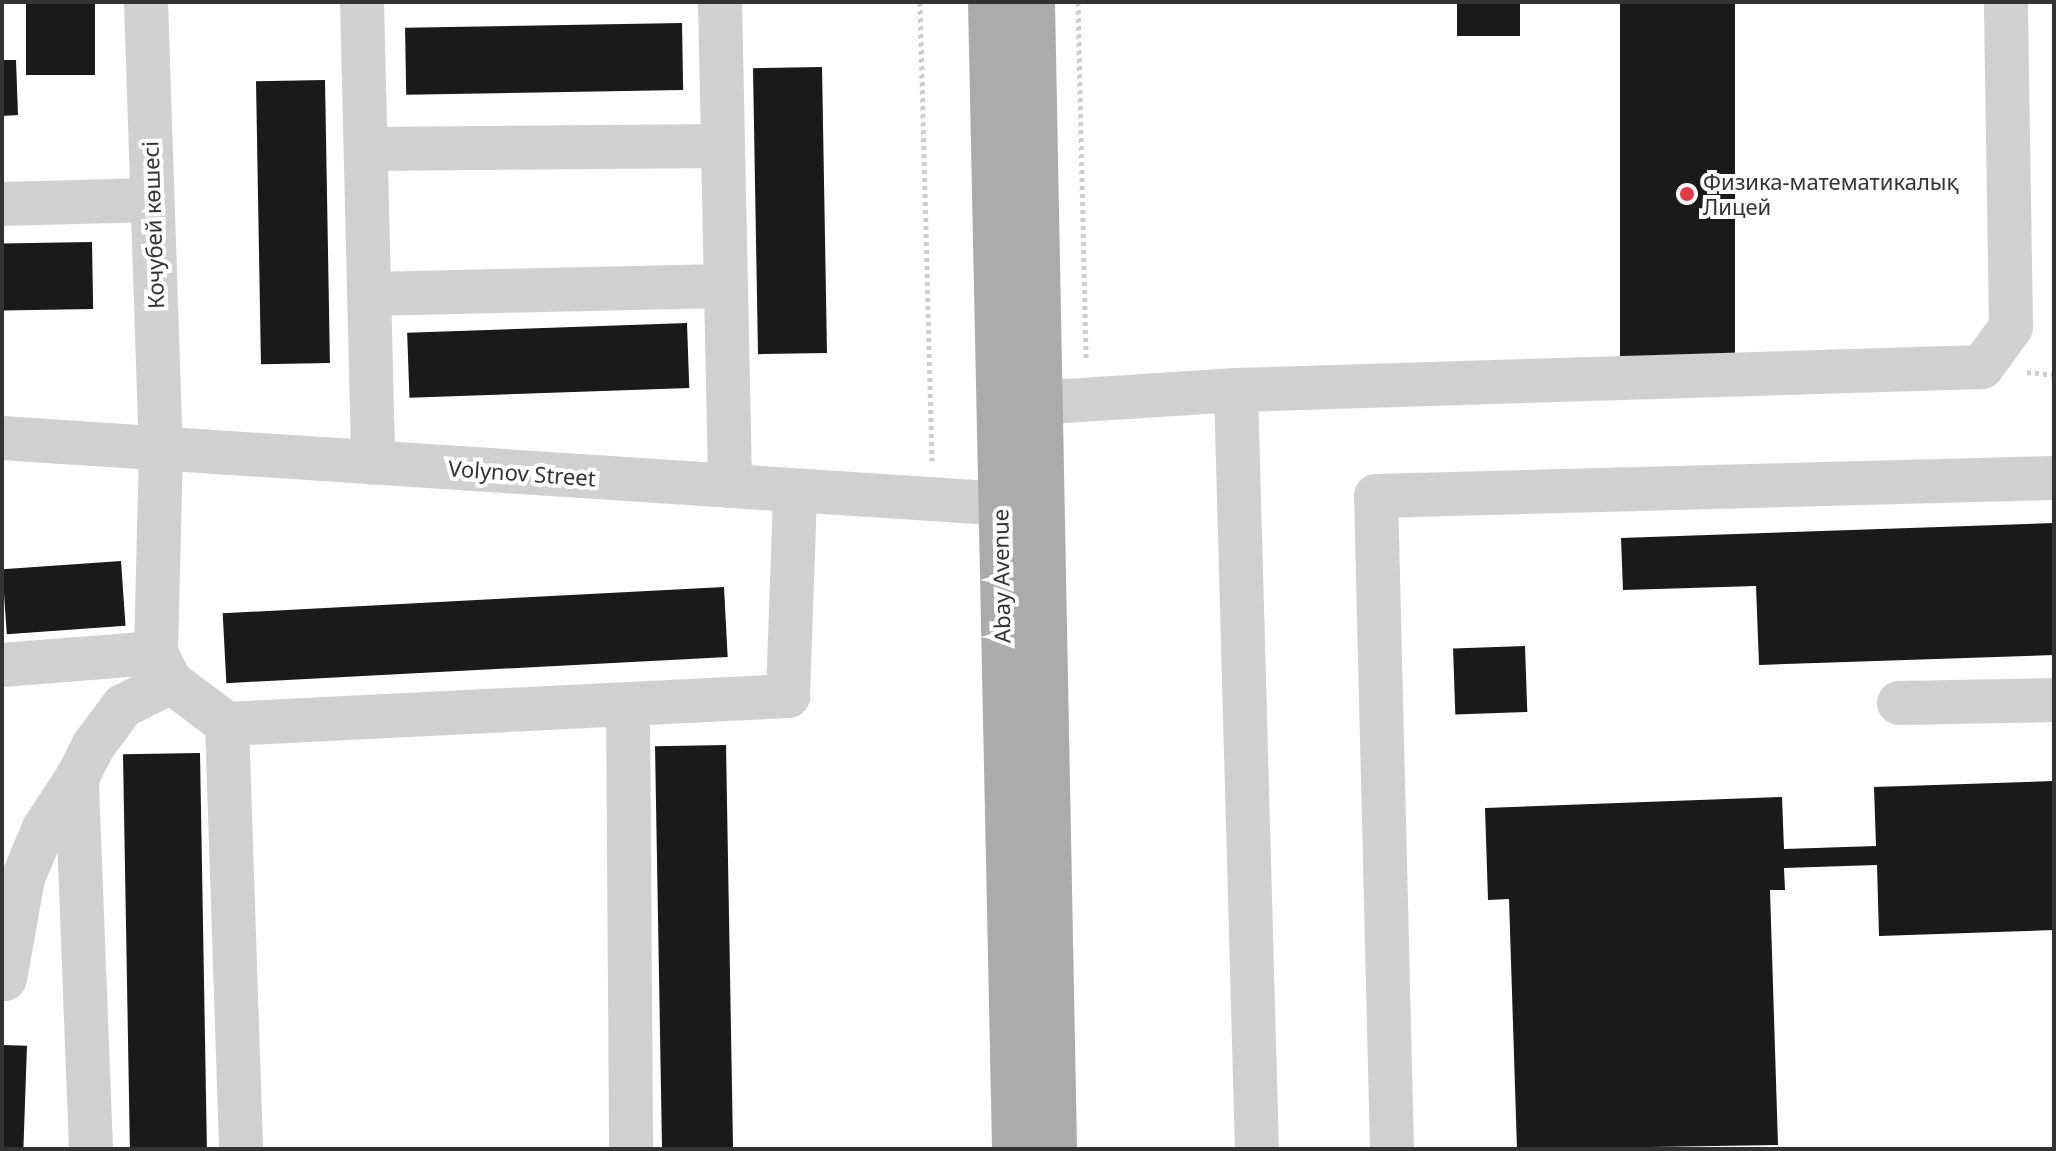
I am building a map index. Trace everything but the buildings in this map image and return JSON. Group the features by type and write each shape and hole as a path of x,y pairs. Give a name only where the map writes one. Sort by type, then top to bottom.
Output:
{"main road":[{"name":"Abay Avenue","path":"990,2 1014,1149"},
{"name":"Abay Avenue","path":"1033,2 1055,1149"}],"street":[{"name":"Кочубей көшесі","path":"146,2 161,448 163,668"},
{"path":"362,2 373,463"},
{"path":"720,2 730,486"},
{"path":"998,405 1236,390 1982,367 2011,327 2006,2"},
{"path":"366,149 723,146"},
{"path":"2,204 152,200"},
{"path":"369,294 726,286"},
{"path":"1236,390 1257,1149"},
{"name":"Volynov Street","path":"2,438 1000,507 1043,506"},
{"path":"1392,1149 1376,496 2054,478"},
{"path":"2,665 163,668 227,724 788,696 795,491"},
{"path":"5,979 23,878 44,828 77,778 93,746 123,706 163,668"},
{"path":"1899,703 2054,700"},
{"path":"628,704 631,1149"},
{"path":"227,724 241,1149"},
{"path":"77,778 91,1149"}],"path":[{"path":"920,2 933,501"},
{"path":"1078,2 1087,401"}],"place":[{"name":"Физика-математикалық Лицей","path":"1687,194"}]}
